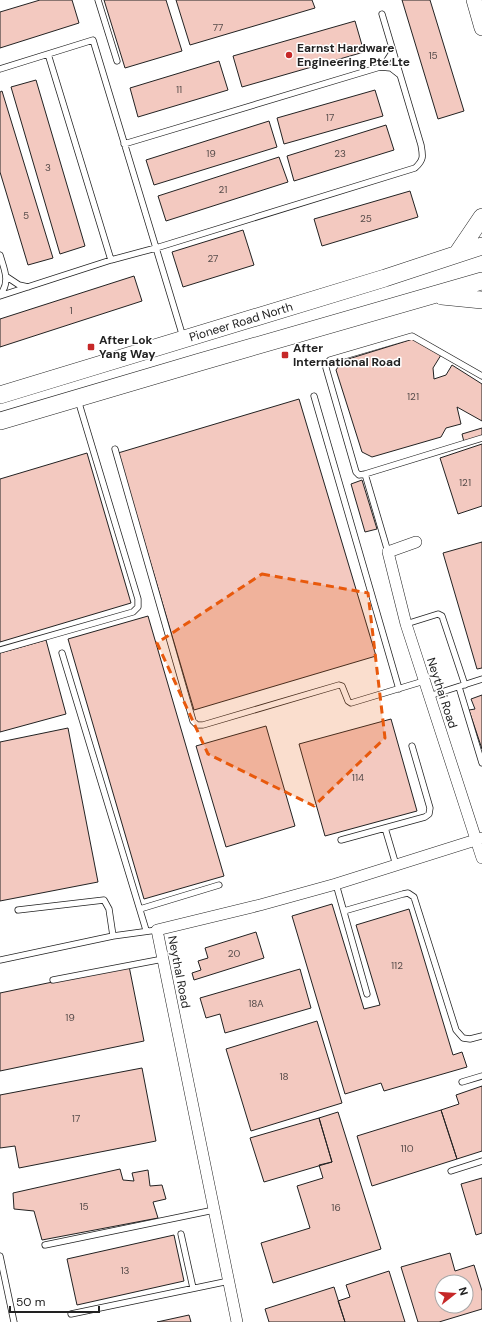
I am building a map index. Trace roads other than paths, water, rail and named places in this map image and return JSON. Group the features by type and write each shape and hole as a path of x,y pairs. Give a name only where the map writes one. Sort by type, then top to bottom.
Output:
{"main road":[{"path":"474,0 482,28"},
{"path":"457,254 482,217"},
{"name":"Pioneer Road North","path":"0,395 385,278 482,246"},
{"path":"0,421 482,281"},
{"path":"436,295 482,300"}],"street":[{"path":"388,552 416,542"},
{"name":"Neythai Road","path":"388,552 406,624 424,681 479,839"},
{"path":"479,839 482,858"},
{"name":"Neythal Road","path":"237,1322 163,959 152,930 336,884 479,839"}],"lane":[{"path":"98,0 117,60"},
{"path":"0,295 415,168 421,163 423,155 421,145 382,14"},
{"path":"0,69 93,40 184,340"},
{"path":"380,68 386,62 393,50"},
{"path":"48,54 111,260"},
{"path":"124,144 380,68 391,68 401,76"},
{"path":"0,255 7,277 6,285 0,295"},
{"path":"7,277 19,285 28,287"},
{"path":"482,376 409,335 330,360 326,364 356,472 359,475 482,438"},
{"path":"314,396 399,689"},
{"path":"0,650 133,612 138,607 138,599 78,398"},
{"path":"115,448 193,721 197,725 339,685 343,686 349,703 424,681"},
{"path":"365,474 388,552"},
{"path":"406,624 438,614 442,616 465,685"},
{"path":"0,960 113,936 152,930 140,909 62,653"},
{"path":"429,696 482,679"},
{"path":"459,687 482,763"},
{"path":"341,840 428,816 430,811 412,746"},
{"path":"385,828 396,865"},
{"path":"336,884 367,994"},
{"path":"140,909 218,885"},
{"path":"344,911 403,894 411,894 414,897 456,1030 463,1038 470,1039 482,1036"},
{"path":"18,910 104,900 109,909 113,936"},
{"path":"53,980 163,959"},
{"path":"462,1082 482,1076"},
{"path":"451,1171 482,1161"},
{"path":"45,1245 214,1210"},
{"path":"181,1234 193,1288"},
{"path":"0,1256 14,1322"},
{"path":"71,1314 229,1281"}],"place":[{"name":"Earnst Hardware Engineering Pte Lte","path":"289,55"},
{"name":"After Lok Yang Way","path":"91,347"},
{"name":"After International Road","path":"285,355"}]}
